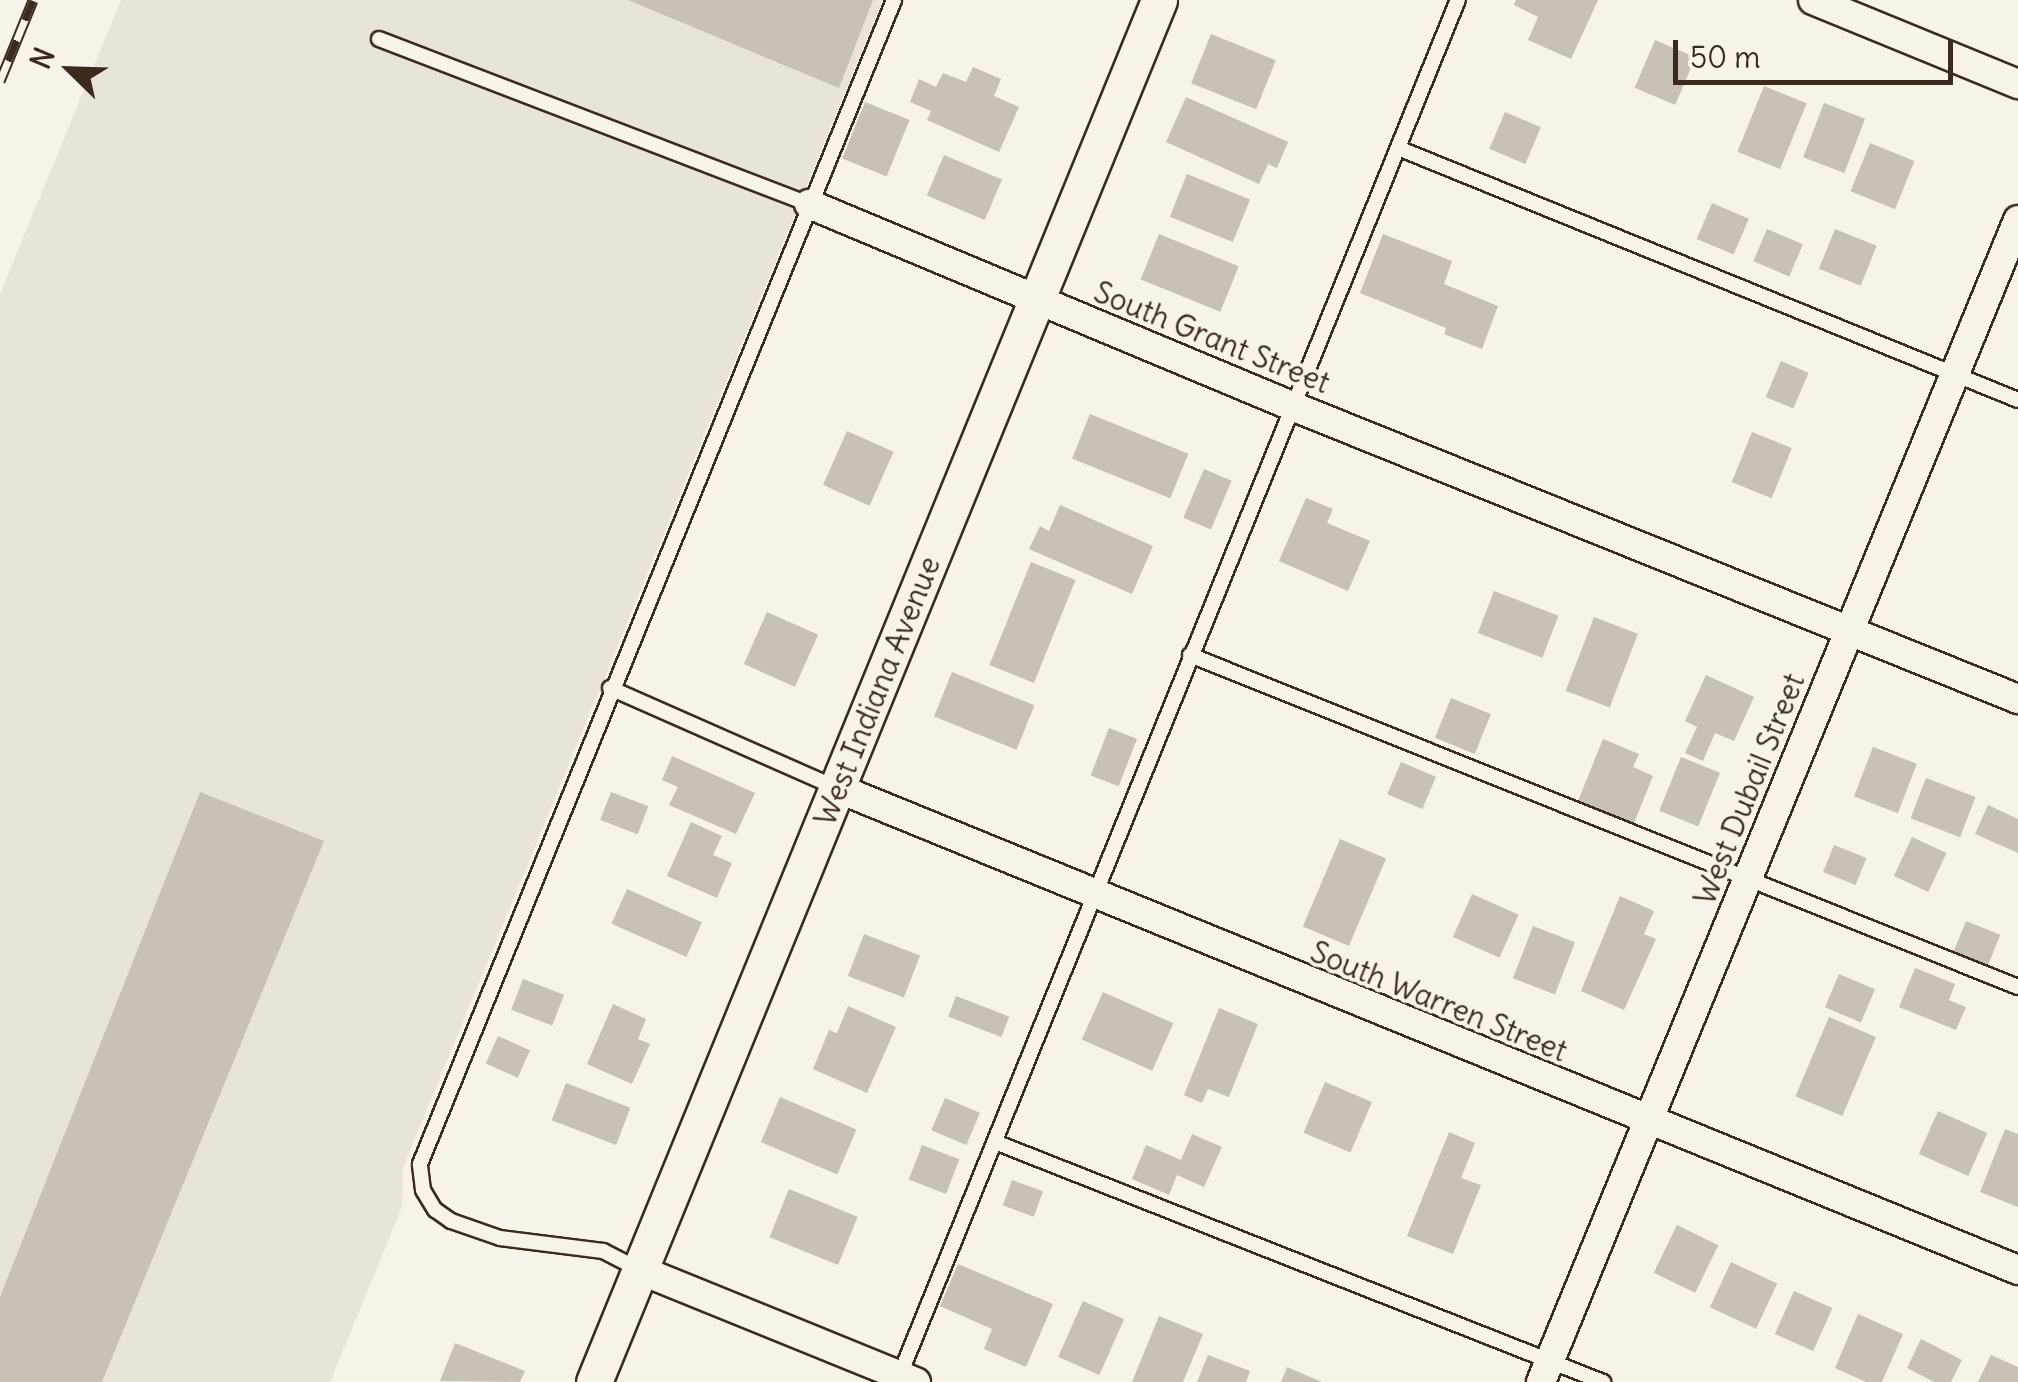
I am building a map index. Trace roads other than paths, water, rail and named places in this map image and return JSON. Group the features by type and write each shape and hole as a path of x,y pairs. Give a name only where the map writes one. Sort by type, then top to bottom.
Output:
{"street":[{"name":"West Indiana Avenue","path":"594,1382 1039,301 1158,0"},
{"path":"1813,0 2018,84"},
{"name":"South Grant Street","path":"809,204 1292,406 2018,699"},
{"name":"West Dubail Street","path":"1546,1372 2018,220"},
{"name":"South Warren Street","path":"837,788 2018,1270"},
{"path":"640,1270 904,1380"}],"lane":[{"path":"640,1270 604,1251 500,1238 451,1222 435,1210 423,1190 420,1164 610,688 894,0"},
{"path":"904,1380 1190,655 1458,0"},
{"name":"South Grant Street","path":"380,39 809,204"},
{"path":"1398,148 2018,400"},
{"path":"1190,655 2018,987"},
{"path":"610,688 837,788"},
{"path":"995,1142 1546,1372 1603,1382"}],"railway":[{"path":"0,81 33,0"}]}
